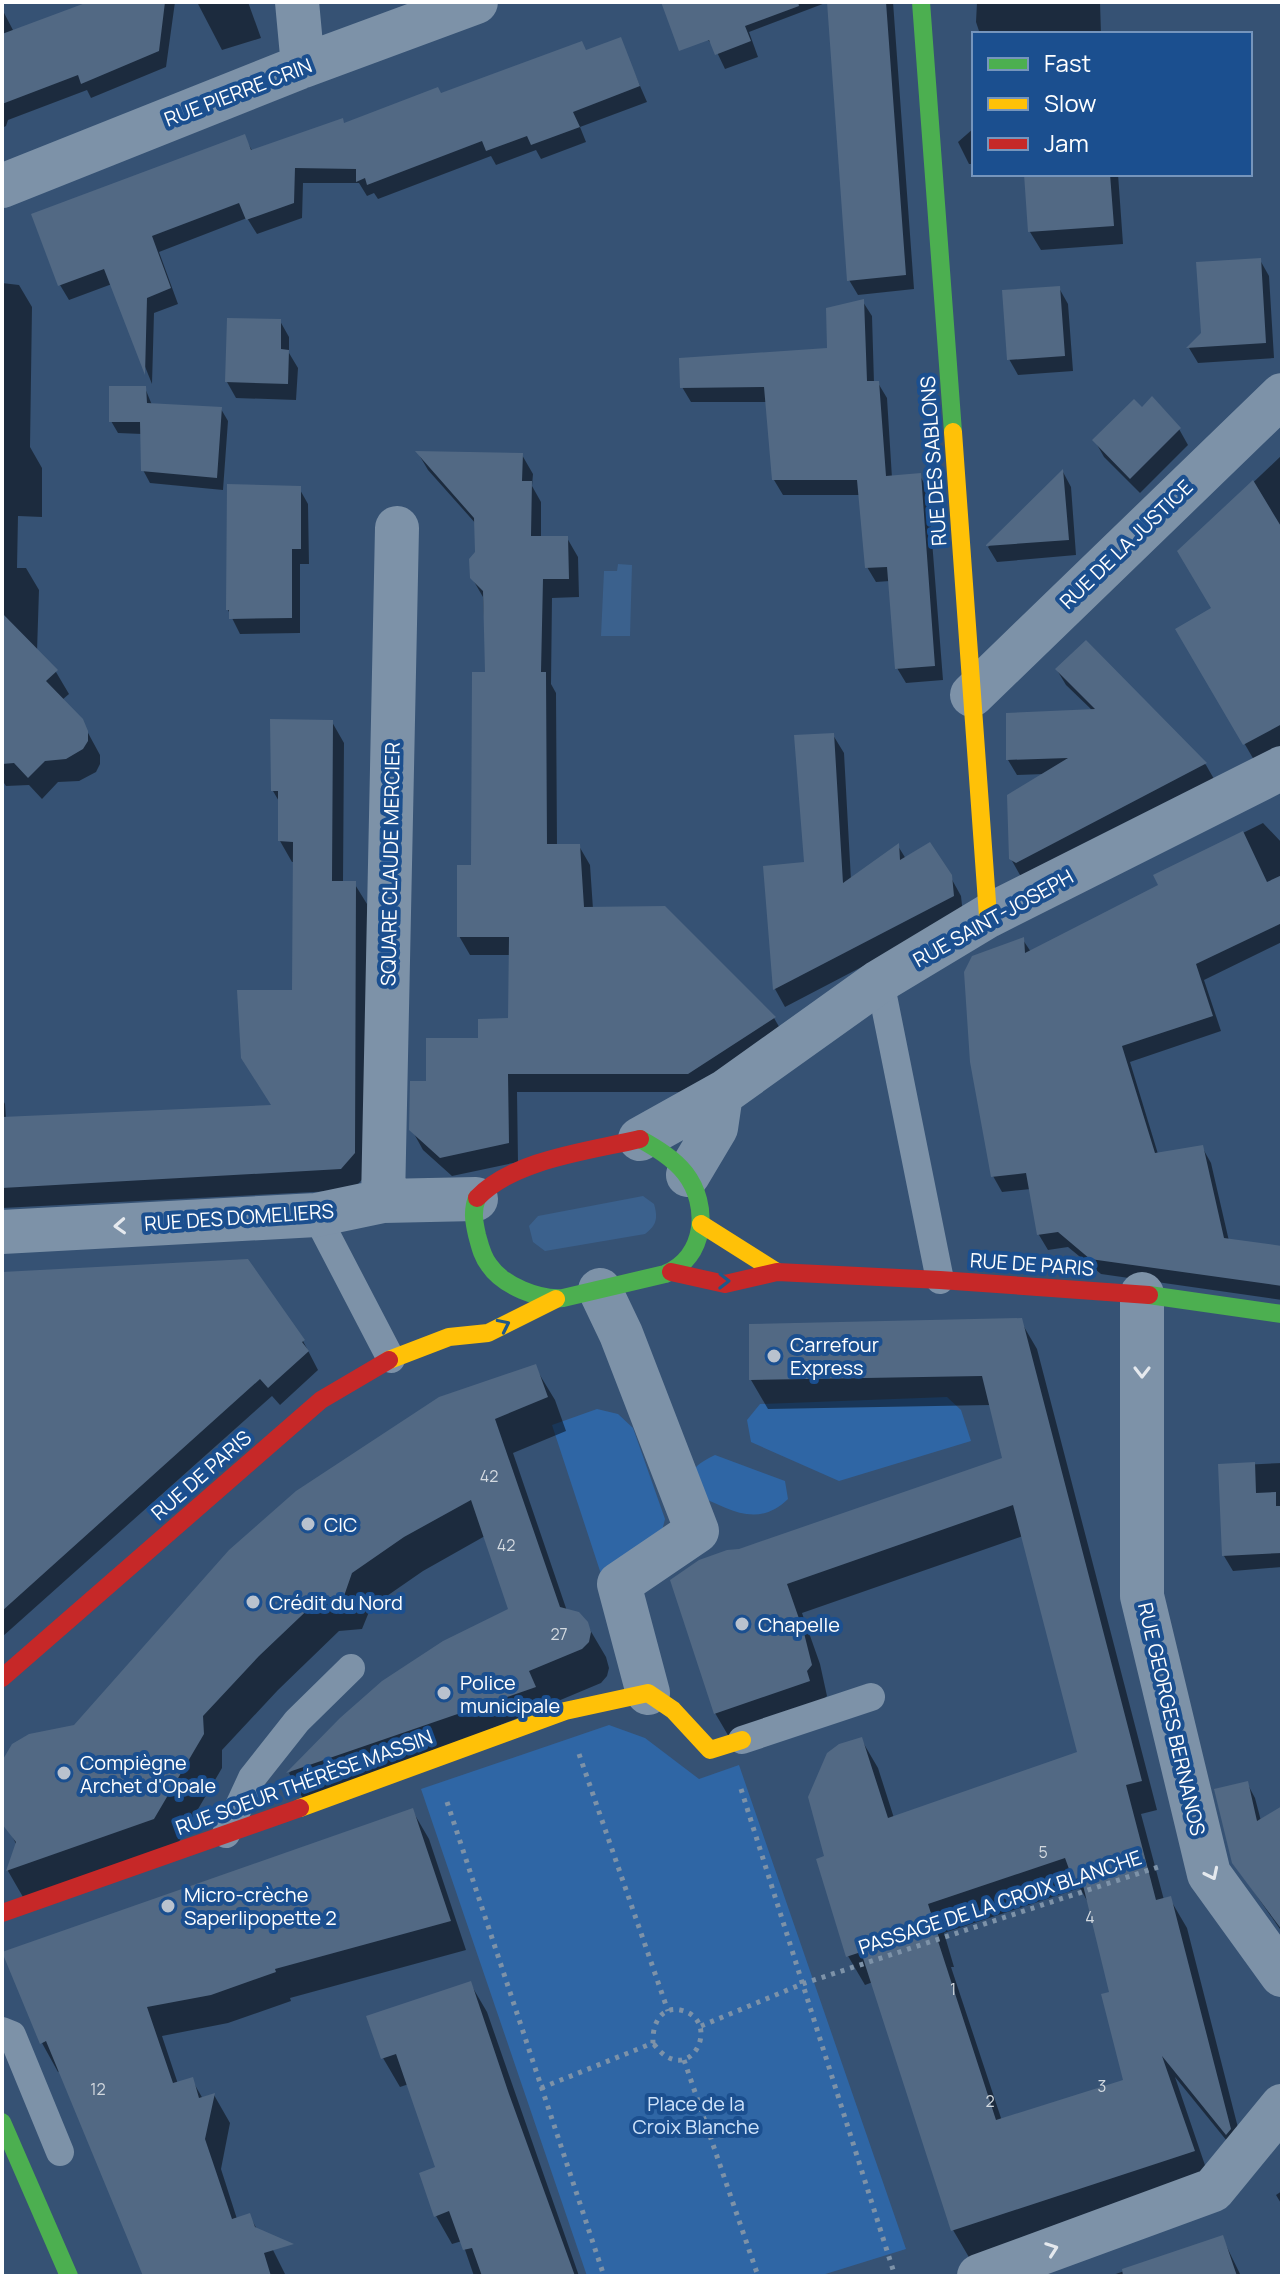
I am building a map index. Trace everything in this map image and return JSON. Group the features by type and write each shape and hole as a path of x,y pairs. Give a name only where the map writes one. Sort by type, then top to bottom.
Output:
{"street":[{"path":"297,2 303,66"},
{"name":"RUE PIERRE CRIN","path":"2,186 303,66 476,2"},
{"name":"RUE DES SABLONS","path":"921,2 988,916"},
{"name":"RUE DE LA JUSTICE","path":"972,695 1282,395"},
{"name":"SQUARE CLAUDE MERCIER","path":"383,1201 397,528"},
{"name":"RUE SAINT-JOSEPH","path":"640,1139 721,1094 880,981 988,916 1282,768"},
{"path":"688,1175 716,1128 721,1094"},
{"path":"640,1139 665,1152 688,1175 702,1207 700,1240 690,1257 671,1272 556,1299 488,1278 486,1261 475,1230 473,1214 476,1199 487,1187 520,1169 640,1139"},
{"name":"RUE DES DOMELIERS","path":"2,1232 316,1215 383,1201 476,1199"},
{"name":"RUE DE PARIS","path":"701,1224 777,1272"},
{"name":"RUE DE PARIS","path":"671,1272 725,1284 777,1272 940,1280 1142,1294 1282,1314"},
{"path":"600,1290 621,1334 697,1531 619,1584 648,1693 673,1710 710,1750 734,1742"},
{"name":"RUE GEORGES BERNANOS","path":"1142,1294 1142,1596 1209,1874 1282,1975"},
{"name":"RUE DE PARIS","path":"2,1678 321,1400 391,1359 449,1337 488,1333 556,1299"},
{"path":"449,1337 466,1311"},
{"name":"RUE SOEUR THÉRÈSE MASSIN","path":"2,1913 433,1761 565,1711 648,1693"},
{"path":"979,2276 1213,2190 1282,2106"},
{"path":"2,2122 69,2276"}],"lane":[{"path":"880,981 940,1280"},
{"path":"316,1215 391,1359"},
{"path":"226,1834 252,1778 297,1721 351,1668"},
{"path":"734,1742 871,1697"},
{"path":"2,2031 12,2035 60,2152"}],"path":[{"path":"565,1711 668,2011"},
{"path":"734,1742 802,1984 895,2276"},
{"path":"433,1761 604,2276"},
{"name":"PASSAGE DE LA CROIX BLANCHE","path":"701,2026 802,1984 1160,1866 1209,1874"},
{"path":"679,2010 694,2016 701,2026 701,2044 691,2057 684,2060 662,2056 653,2043 652,2028 659,2017 668,2011 679,2010"},
{"path":"541,2088 653,2043"},
{"path":"684,2060 758,2276"}],"green space":[{"path":"947,1397 961,1410 971,1441 839,1481 751,1442 747,1420 760,1404"},
{"path":"597,1409 618,1414 633,1428 665,1519 659,1543 601,1574 552,1425"},
{"path":"715,1455 785,1481 788,1499 776,1508 754,1515 731,1510 695,1494 694,1470"},
{"name":"Place de la Croix Blanche","path":"609,1725 645,1738 699,1779 739,1765 906,2249 819,2276 587,2276 421,1789"}],"shaded area":[{"path":"618,564 632,565 630,636 601,636 604,571 617,571"},
{"path":"643,1196 654,1204 656,1213 656,1221 645,1234 545,1251 533,1242 529,1226 538,1216"}],"building":[{"path":"88,2 165,2 159,51 81,84 78,75 2,104 2,34"},
{"path":"661,2 798,2 799,6 745,26 751,41 715,55 709,40 679,51"},
{"path":"827,2 886,2 906,275 847,281"},
{"path":"621,37 640,86 573,112 580,127 531,145 527,136 486,151 482,141 367,185 365,178 356,182 356,169 295,168 294,203 246,220 239,203 152,236 171,288 147,298 145,375 104,269 58,286 31,214 245,134 251,150 343,118 344,123 438,87 441,93 582,41 586,50"},
{"path":"1024,176 1110,176 1114,226 1028,232"},
{"path":"1261,258 1266,343 1186,348 1201,333 1196,262"},
{"path":"1060,286 1065,356 1007,360 1002,290"},
{"path":"864,299 867,381 879,381 886,476 921,473 935,666 895,669 887,567 865,568 857,480 772,480 764,387 680,388 679,358 827,348 826,308"},
{"path":"227,318 281,319 281,349 289,350 288,384 225,382"},
{"path":"109,386 146,386 147,403 222,407 217,478 141,471 140,422 109,422"},
{"path":"1152,396 1181,428 1130,479 1092,440 1134,399 1142,407"},
{"path":"415,451 523,453 522,481 532,481 531,536 568,536 569,579 543,579 541,672 546,672 547,844 580,844 584,907 665,906 776,1017 688,1074 508,1074 509,1143 440,1158 409,1130 410,1081 426,1081 426,1038 478,1038 478,1019 508,1018 509,937 457,937 457,865 471,865 472,672 485,672 483,591 470,578 469,559 475,552 474,518"},
{"path":"1063,469 1069,540 986,546 986,545"},
{"path":"1253,480 1282,528 1282,724 1243,745 1175,629 1211,608 1177,551"},
{"path":"227,484 301,486 301,549 292,549 292,618 229,619 229,610 226,610"},
{"path":"2,613 58,670 46,681 83,719 88,731 88,741 83,749 66,759 45,761 28,778 14,763 2,764"},
{"path":"1086,640 1207,763 1016,863 1009,859 1007,795 1068,758 1006,760 1006,713 1095,709 1055,669"},
{"path":"270,719 333,720 332,881 356,881 355,1153 341,1169 2,1188 2,1117 271,1105 241,1058 237,990 292,990 293,842 278,841 278,791 271,791"},
{"path":"834,733 843,883 899,843 900,860 930,842 952,875 954,896 773,990 763,866 804,862 794,735"},
{"path":"1243,831 1267,882 1282,875 1282,923 1196,964 1213,1016 1122,1046 1155,1153 1203,1145 1224,1238 1282,1246 1282,1286 1090,1259 1058,1232 1037,1235 1026,1173 991,1177 970,1062 964,972 972,956 1024,937 1025,953 1158,885 1153,875"},
{"path":"248,1259 305,1340 302,1342 309,1351 268,1388 260,1379 2,1611 2,1272"},
{"path":"1022,1318 1142,1781 1126,1785 1156,1900 1171,1896 1231,2129 1226,2135 1162,2056 1195,2151 951,2231 861,1952 846,1957 816,1859 824,1856 808,1797 827,1753 839,1744 862,1737 888,1818 1077,1752 1013,1505 787,1584 812,1665 807,1671 810,1681 714,1714 670,1580 699,1560 1002,1458 982,1376 749,1380 749,1324","holes":["1065,1858 1073,1880 1081,1877 1109,1992 1101,1994 1123,2080 996,2120 928,1904"]},
{"path":"536,1364 548,1397 495,1419 560,1607 579,1612 588,1622 591,1632 589,1642 582,1649 529,1671 536,1687 286,1773 382,1681 443,1641 508,1609 471,1500 404,1537 352,1573 344,1596 320,1598 259,1656 203,1716 204,1734 154,1819 6,1871 16,1842 2,1824 2,1761 12,1744 29,1734 74,1725 229,1550 296,1491 439,1397"},
{"path":"1255,1462 1256,1493 1276,1492 1276,1506 1282,1506 1282,1553 1222,1556 1218,1464"},
{"path":"1248,1781 1257,1821 1282,1806 1282,1930 1232,1863 1214,1789"},
{"path":"413,1808 451,1921 275,1969 276,1972 211,1995 147,2007 173,2083 193,2077 199,2098 215,2093 205,2139 232,2219 250,2213 255,2227 294,2244 264,2253 271,2276 143,2276 46,2041 40,2044 2,1952"},
{"path":"471,1981 575,2276 482,2276 472,2248 463,2250 449,2211 434,2217 419,2173 435,2167 396,2054 381,2059 366,2016"},
{"path":"1223,2235 1237,2276 1123,2276 1122,2269"}],"traffic: fast":[{"path":"921,2 953,432"},
{"path":"477,1198 474,1221 485,1258 495,1273 522,1290 543,1297 563,1298 665,1274 679,1266 696,1243 700,1230 698,1200 685,1173 664,1154 640,1139"},
{"path":"1149,1295 1282,1314"},
{"path":"2,2122 69,2276"}],"traffic: slow":[{"path":"953,432 988,916"},
{"path":"701,1224 777,1272"},
{"path":"389,1360 449,1337 488,1333 556,1299"},
{"path":"300,1808 565,1711 648,1693 673,1710 710,1750 742,1740"}],"traffic: jam":[{"path":"477,1198 511,1174 532,1165 640,1139"},
{"path":"671,1272 725,1284 777,1272 1149,1295"},
{"path":"2,1678 321,1400 389,1360"},
{"path":"2,1913 300,1808"}],"place":[{"name":"Carrefour Express","path":"774,1356"},
{"name":"CIC","path":"308,1524"},
{"name":"Crédit du Nord","path":"253,1602"},
{"name":"Chapelle","path":"742,1624"},
{"name":"Police municipale","path":"444,1693"},
{"name":"Compiègne Archet d'Opale","path":"64,1773"},
{"name":"Micro-crèche Saperlipopette 2","path":"168,1906"}]}
